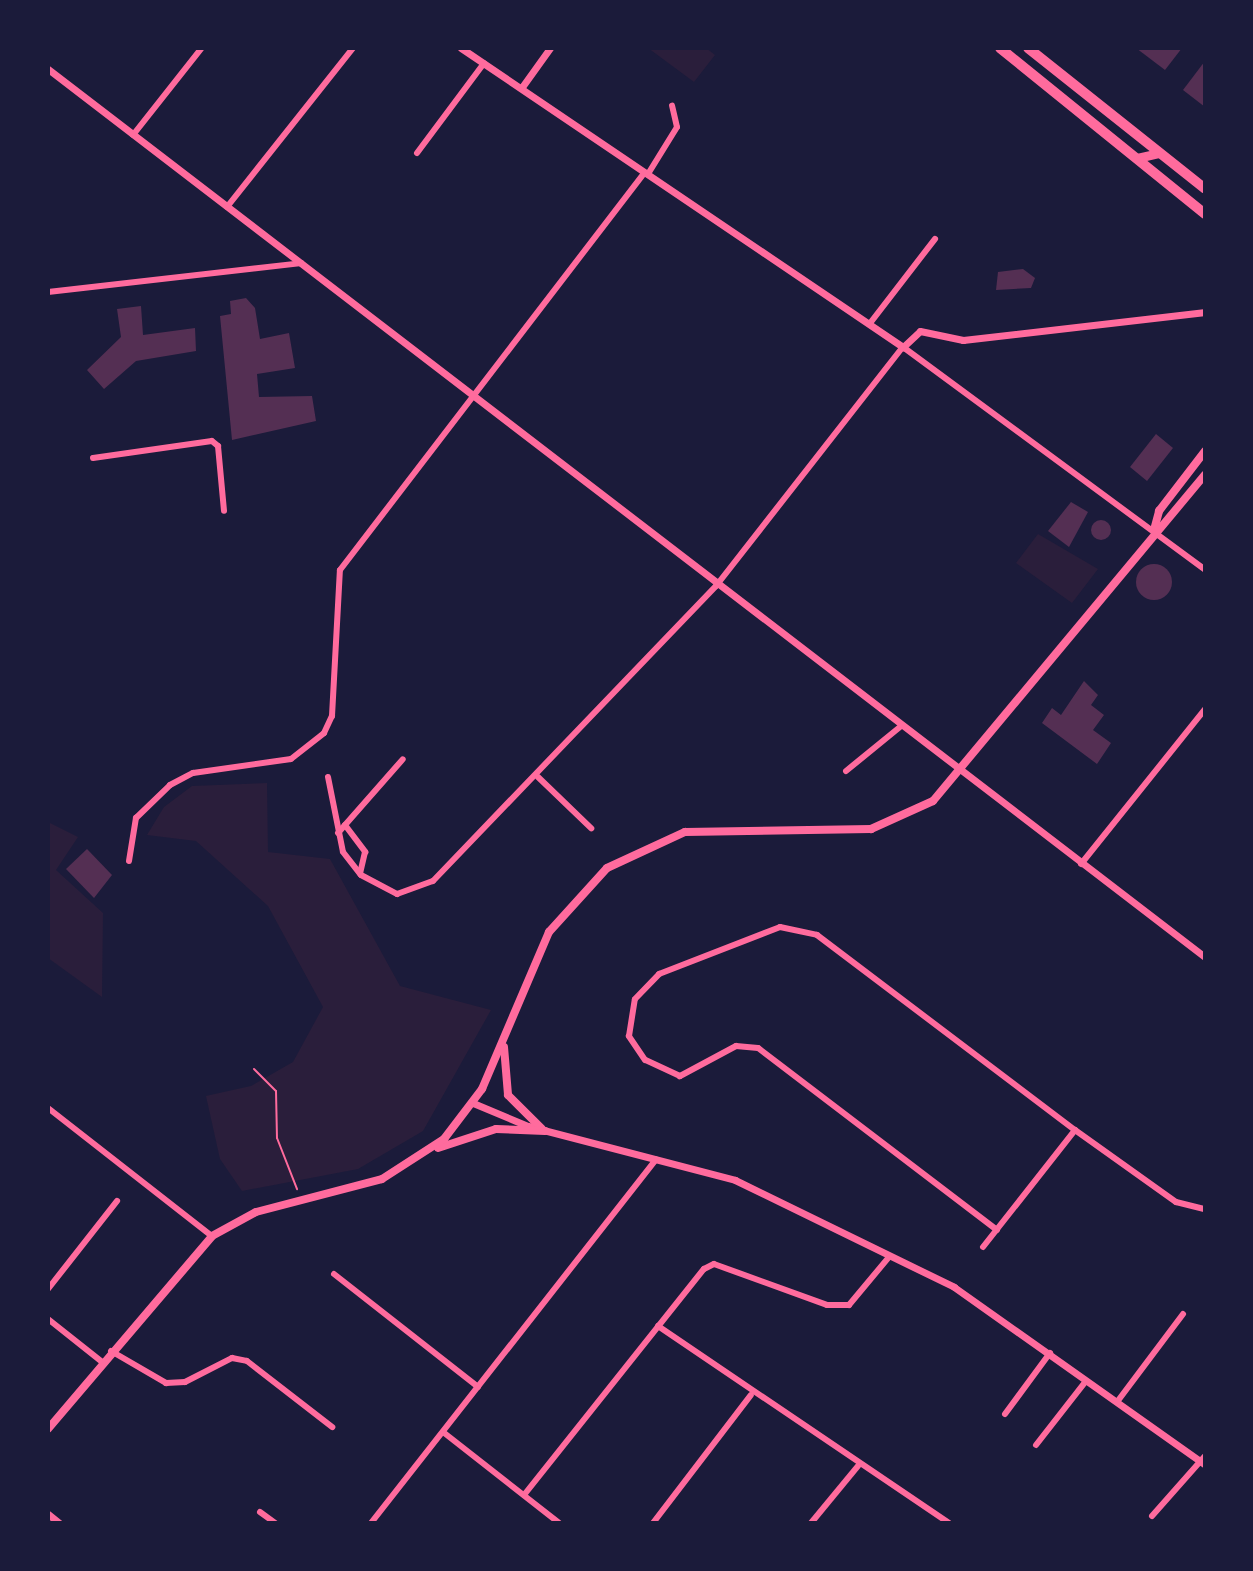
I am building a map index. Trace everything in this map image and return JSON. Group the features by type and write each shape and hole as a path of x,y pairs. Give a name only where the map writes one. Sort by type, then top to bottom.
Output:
{"highway":[{"path":"1000,48 1205,214"},
{"path":"1028,48 1205,189"}],"main road":[{"path":"1137,158 1159,153"},
{"path":"1154,531 1159,511 1205,451"},
{"path":"430,1151 473,1103 557,919 622,857 706,829 879,827 919,811 959,773 1154,531 1205,474"},
{"path":"504,1038 508,1095 545,1131"},
{"path":"48,1429 111,1351 212,1236 256,1212 382,1179 430,1151 496,1129 545,1131"}],"street":[{"path":"227,207 353,48"},
{"path":"461,48 871,322 1205,570"},
{"path":"522,87 550,48"},
{"path":"133,135 201,49"},
{"path":"417,153 484,63"},
{"path":"48,69 959,773 1205,957"},
{"path":"129,861 136,818 170,785 193,773 291,759 324,733 332,716 340,570 472,394 646,173 677,127 672,106"},
{"path":"871,322 935,239"},
{"path":"48,292 301,263"},
{"path":"328,777 338,833 360,873 378,889 413,892 449,866 538,777 716,586 903,347 920,331 963,340 1205,312"},
{"path":"93,458 212,441 218,446 224,511"},
{"path":"1081,864 1205,709"},
{"path":"846,771 900,727"},
{"path":"338,833 403,759"},
{"path":"538,777 591,828"},
{"path":"345,825 363,846 360,873"},
{"path":"997,1230 758,1048 736,1046 695,1073 666,1073 645,1060 629,1036 635,999 647,983 780,927 834,944 1075,1130 1176,1202 1205,1209"},
{"path":"473,1103 545,1131 735,1180 954,1287 1204,1461 1152,1516"},
{"path":"48,1108 212,1236"},
{"path":"983,1247 1075,1130"},
{"path":"371,1523 656,1160"},
{"path":"48,1289 117,1201"},
{"path":"524,1495 704,1269 714,1264 827,1305 849,1305 889,1257"},
{"path":"334,1274 478,1387"},
{"path":"1117,1402 1183,1314"},
{"path":"48,1319 102,1362"},
{"path":"658,1326 751,1395 949,1523"},
{"path":"111,1351 166,1383 185,1382 232,1358 247,1361 332,1427"},
{"path":"1005,1414 1050,1353"},
{"path":"1036,1445 1086,1381"},
{"path":"653,1523 751,1395"},
{"path":"443,1432 559,1523"},
{"path":"811,1523 858,1466"},
{"path":"260,1512 275,1523"},
{"path":"48,1514 59,1523"}],"path":[{"path":"254,1069 276,1091 277,1138 297,1189"}],"shaded area":[{"path":"648,48 706,48 715,55 694,82"},
{"path":"1038,534 1098,569 1072,603 1016,563"},
{"path":"267,783 268,852 330,859 400,986 491,1010 423,1131 358,1169 242,1191 220,1159 206,1096 251,1086 293,1062 323,1007 268,906 196,841 147,835 164,807 192,786"},
{"path":"48,822 78,837 56,870 103,913 102,997 48,958"}],"building":[{"path":"1136,48 1182,48 1165,70"},
{"path":"1205,61 1205,107 1183,90"},
{"path":"1023,269 1035,278 1031,288 996,290 998,272"},
{"path":"246,298 255,308 260,339 289,333 295,368 257,374 259,397 312,396 316,421 232,440 220,316 231,314 230,301"},
{"path":"141,306 143,335 195,328 196,351 136,361 104,389 87,370 121,337 117,309"},
{"path":"1156,434 1173,448 1147,481 1130,467"},
{"path":"1071,502 1088,512 1069,547 1048,531"},
{"path":"1101,520 1108,523 1111,530 1108,537 1101,540 1094,537 1091,530 1094,523"},
{"path":"1154,564 1167,569 1172,582 1167,595 1154,600 1141,595 1136,582 1141,569"},
{"path":"1084,681 1098,695 1091,705 1104,715 1093,730 1111,743 1097,764 1042,723 1052,708 1061,715"},
{"path":"87,849 112,875 94,898 66,869"}]}
